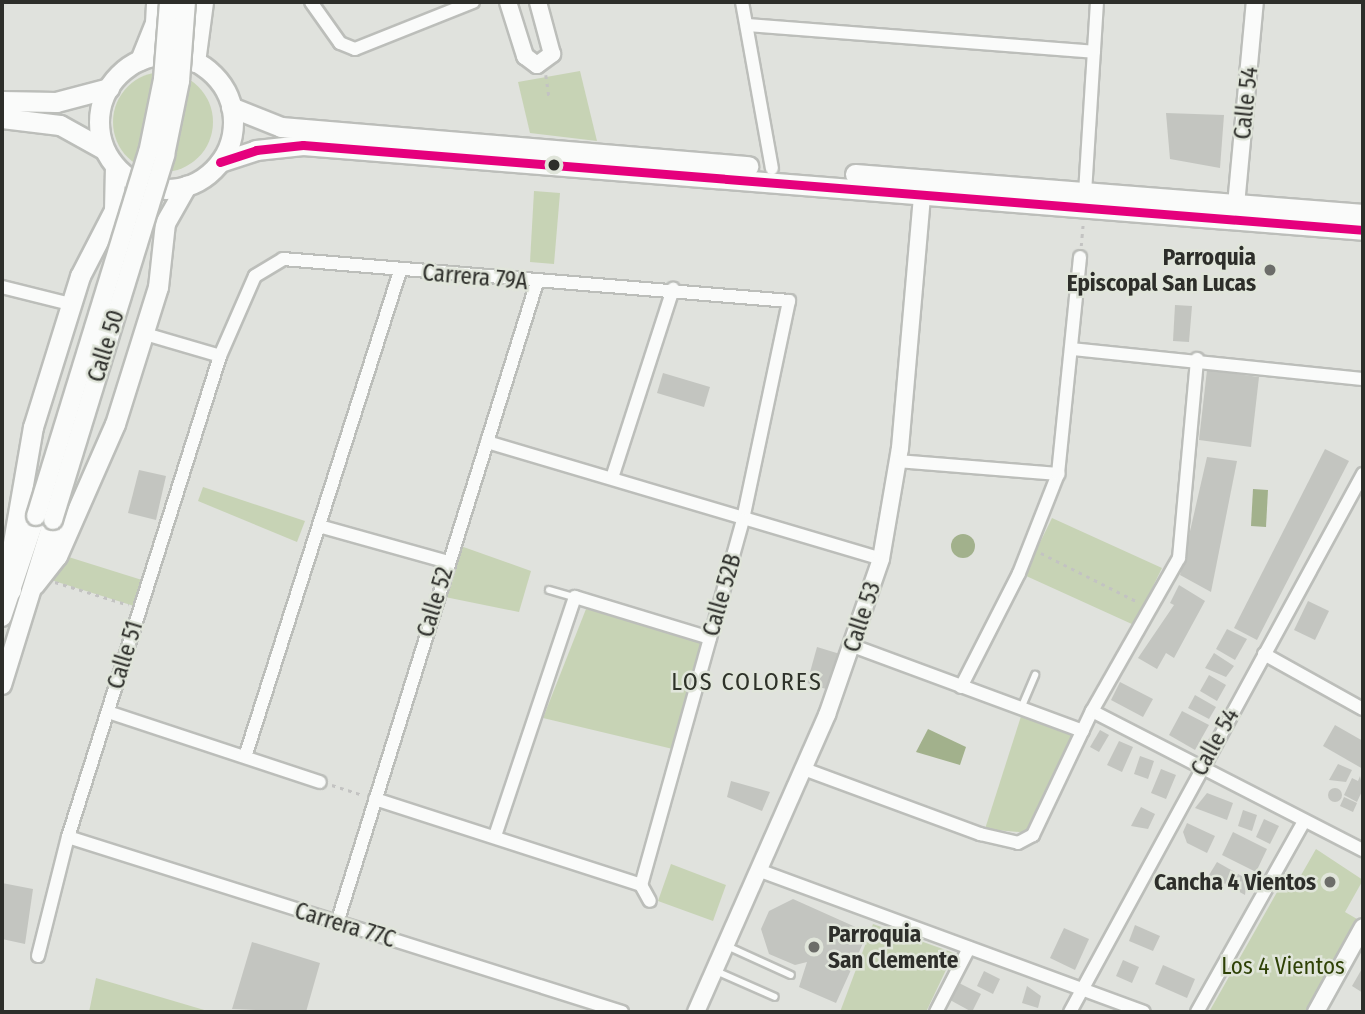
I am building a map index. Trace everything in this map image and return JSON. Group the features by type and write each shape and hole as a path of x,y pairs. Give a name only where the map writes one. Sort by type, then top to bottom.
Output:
{"main road":[{"path":"2,101 56,102 109,88 140,60 155,23 156,2"},
{"name":"Calle 50","path":"2,685 43,583 44,518 148,153 163,79 169,2"},
{"name":"Calle 50","path":"2,617 11,590 44,518 165,155 180,81 186,2"},
{"path":"195,62 203,2"},
{"path":"140,60 159,55 195,62 218,81 231,107 232,127 220,162"},
{"path":"11,590 11,554 30,441 70,304 114,210 110,158 99,118 109,88"},
{"path":"231,107 281,127 1363,214"},
{"path":"2,118 60,125 148,187 186,186"},
{"path":"43,583 114,424 145,334 158,287 165,223 186,186 220,162 271,147 303,145 1363,230"}],"street":[{"path":"311,2 340,43 355,49 473,2"},
{"path":"508,2 525,56 537,65 552,54 538,2"},
{"path":"742,2 772,168"},
{"path":"1085,193 1097,2"},
{"name":"Calle 54","path":"1236,205 1255,2"},
{"path":"747,25 1094,52"},
{"name":"Calle 53","path":"696,1012 804,769 853,646 881,559 897,461 922,194"},
{"path":"961,687 1030,547 1058,474 1080,257"},
{"name":"Carrera 79A","path":"220,356 261,268 283,260 537,282 673,289 789,301"},
{"path":"245,757 400,271"},
{"name":"Calle 52","path":"337,923 537,282"},
{"path":"2,287 70,304"},
{"path":"612,478 673,289"},
{"name":"Calle 52B","path":"641,885 743,520 789,301"},
{"path":"145,334 220,356"},
{"path":"1072,349 1196,359 1363,379"},
{"name":"Calle 51","path":"37,956 68,837 220,356"},
{"path":"804,769 1013,842 1033,835 1092,711 1151,608 1181,547 1196,359"},
{"path":"487,442 881,559"},
{"path":"897,461 1058,474"},
{"name":"Calle 54","path":"1070,1012 1363,474"},
{"path":"319,526 448,562"},
{"path":"495,836 575,597 710,638"},
{"path":"853,646 961,687 1022,706 1083,731"},
{"path":"1264,653 1363,709"},
{"path":"1092,711 1363,850"},
{"path":"108,712 320,782"},
{"path":"375,799 641,885 650,901"},
{"path":"1197,1012 1304,821"},
{"name":"Carrera 77C","path":"68,837 622,1012"},
{"path":"758,870 969,948 1085,987 1144,1012"},
{"path":"1316,1012 1363,927"},
{"path":"936,1012 969,948"}],"lane":[{"path":"549,590 575,597"},
{"path":"1022,706 1035,675"},
{"path":"725,945 791,975"},
{"path":"714,971 775,997"}],"path":[{"path":"545,73 549,96"},
{"path":"1080,257 1083,218"},
{"path":"1030,547 1151,608"},
{"path":"43,583 139,608"},
{"path":"320,782 375,799"}],"green space":[{"path":"580,71 597,141 530,133 518,82"},
{"path":"163,72 191,80 205,94 213,122 205,150 191,164 163,172 135,164 121,150 113,122 121,94 135,80"},
{"path":"534,191 560,193 554,264 530,262"},
{"path":"203,487 305,521 297,542 198,501"},
{"path":"1052,518 1162,568 1134,625 1024,575"},
{"path":"455,544 531,571 519,612 445,597"},
{"path":"43,549 142,580 134,606 35,575"},
{"path":"586,609 703,638 677,750 543,718"},
{"path":"1023,710 1081,732 1029,833 985,829"},
{"name":"Los 4 Vientos","path":"1316,849 1363,880 1345,912 1357,919 1305,1012 1209,1012 1285,878 1296,884"},
{"path":"671,864 726,885 713,921 658,901"},
{"path":"873,924 954,953 926,1012 840,1012"},
{"path":"96,978 211,1012 89,1012"}],"shaded area":[{"path":"1253,489 1268,490 1266,527 1251,526"},
{"path":"963,534 972,537 975,546 972,555 963,558 954,555 951,546 954,537"},
{"path":"928,729 966,747 960,765 916,752"}],"building":[{"path":"1166,113 1224,115 1220,168 1170,159"},
{"path":"1175,305 1192,306 1189,342 1173,341"},
{"path":"1207,370 1259,377 1251,447 1199,440"},
{"path":"663,373 710,387 704,407 657,393"},
{"path":"1325,449 1349,461 1257,640 1234,628"},
{"path":"1207,457 1237,461 1211,592 1180,575"},
{"path":"139,470 166,476 156,520 128,513"},
{"path":"1179,585 1205,601 1174,658 1166,653 1157,669 1138,658 1174,605 1170,603"},
{"path":"1308,601 1329,611 1315,640 1294,630"},
{"path":"1227,629 1247,639 1235,660 1216,649"},
{"path":"817,647 840,654 829,690 807,683"},
{"path":"1214,653 1234,666 1226,677 1205,668"},
{"path":"1209,675 1226,685 1217,701 1200,691"},
{"path":"1120,682 1153,699 1143,717 1111,700"},
{"path":"1195,695 1216,707 1209,719 1188,708"},
{"path":"1182,711 1209,725 1195,750 1169,735"},
{"path":"1335,725 1363,741 1363,769 1323,746"},
{"path":"1100,730 1109,735 1099,752 1090,747"},
{"path":"1119,741 1133,747 1122,772 1107,765"},
{"path":"1140,756 1154,761 1148,779 1134,774"},
{"path":"1338,764 1352,770 1346,782 1329,780"},
{"path":"1161,769 1176,775 1166,799 1151,793"},
{"path":"1360,776 1363,789 1357,802 1344,795 1352,778 1358,781"},
{"path":"731,781 770,792 762,811 727,797"},
{"path":"1332,788 1338,788 1342,795 1338,802 1332,802 1328,798 1328,792"},
{"path":"1207,793 1233,803 1227,820 1195,808"},
{"path":"1344,797 1357,803 1353,812 1340,806"},
{"path":"1141,807 1155,814 1148,829 1131,826"},
{"path":"1243,810 1257,815 1252,831 1238,826"},
{"path":"1264,819 1279,826 1270,844 1256,837"},
{"path":"1187,823 1215,836 1207,853 1187,843 1183,832"},
{"path":"1233,832 1267,849 1256,872 1222,855"},
{"path":"1217,862 1247,879 1245,895 1209,875"},
{"path":"2,883 33,889 25,944 2,939"},
{"name":"Parroquia San Clemente","path":"793,899 860,929 856,937 864,941 836,1003 799,987 807,962 795,965 769,954 761,929 769,911"},
{"path":"1135,925 1160,936 1153,951 1129,941"},
{"path":"1064,928 1089,939 1075,970 1050,958"},
{"path":"252,942 320,963 306,1012 232,1009"},
{"path":"1123,960 1139,967 1132,983 1116,976"},
{"path":"1163,965 1195,979 1187,998 1155,984"},
{"path":"1363,967 1363,993 1352,986"},
{"path":"984,971 1000,979 993,994 977,986"},
{"path":"959,983 981,994 972,1012 950,1000"},
{"path":"1027,986 1041,996 1038,1008 1022,1003"}],"transit line":[{"path":"220,162 256,150 303,145 1363,230"}],"place":[{"name":"Parroquia Episcopal San Lucas","path":"1270,270"},
{"name":"Cancha 4 Vientos","path":"1330,882"},
{"name":"Parroquia San Clemente","path":"814,947"}],"district":[{"name":"LOS COLORES","path":"747,683"}]}
